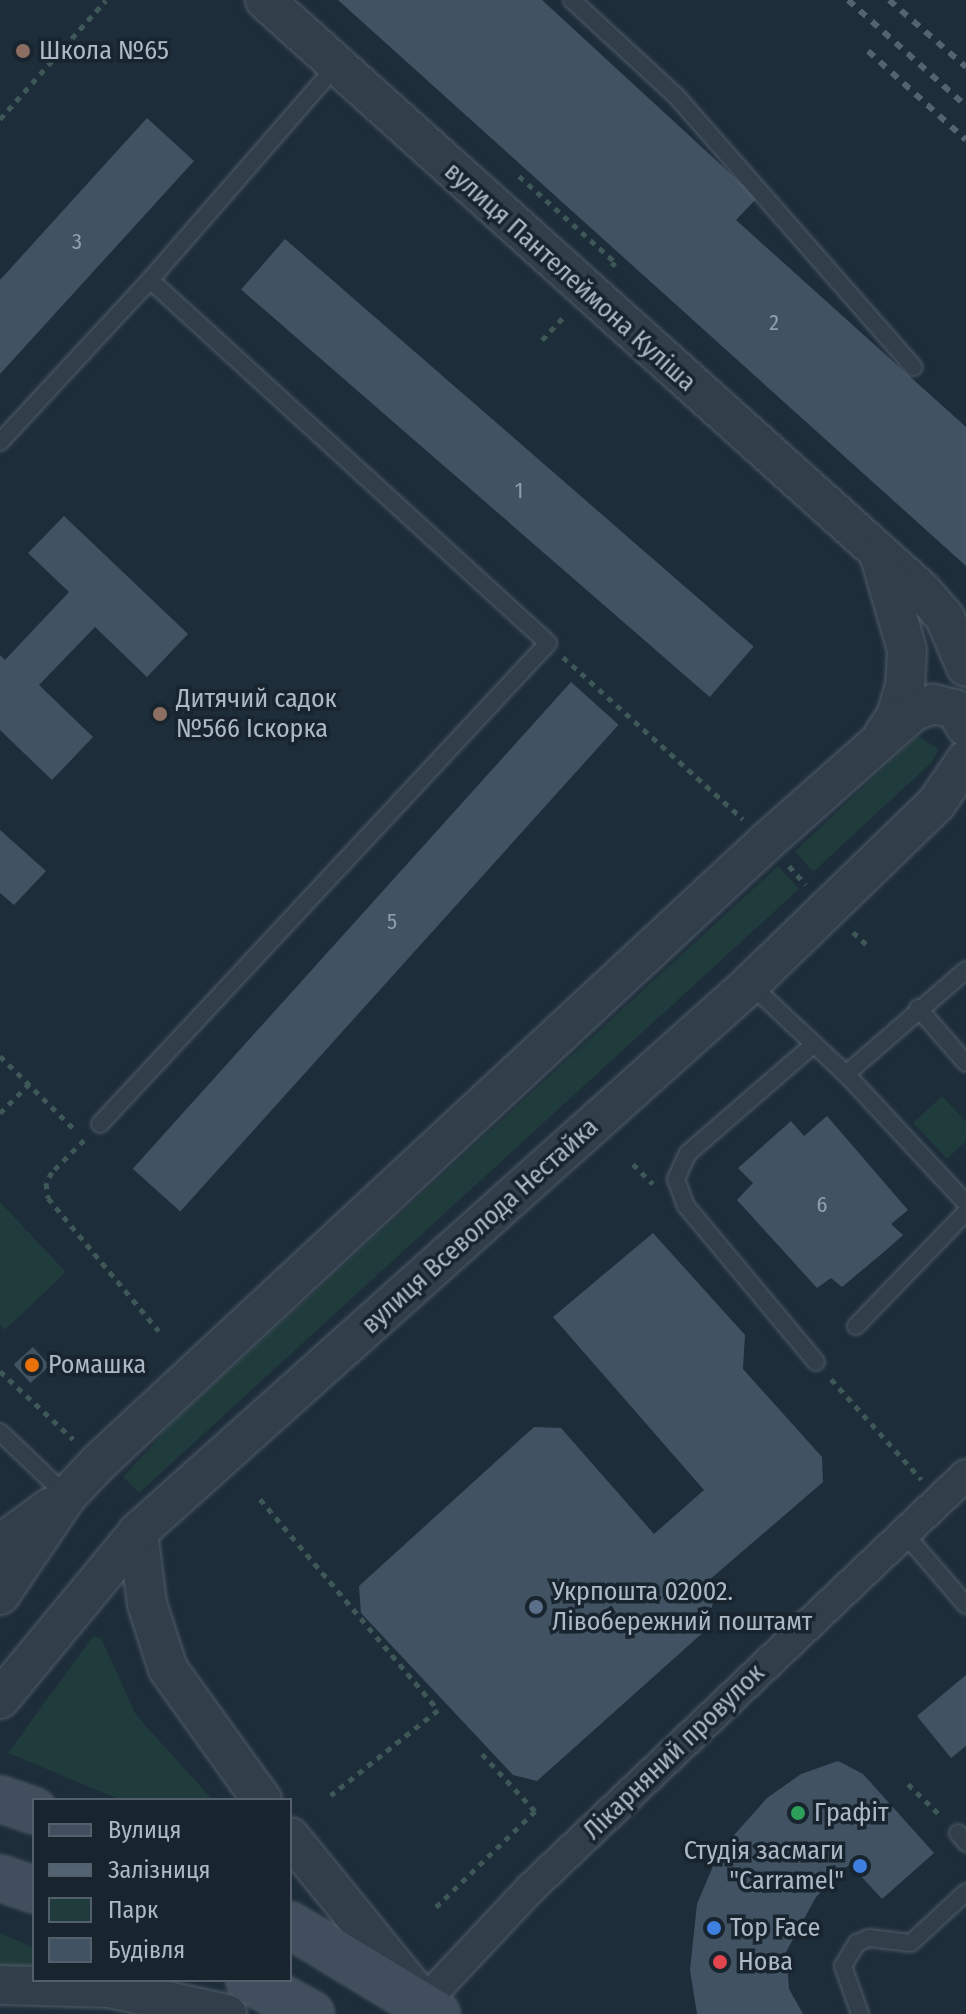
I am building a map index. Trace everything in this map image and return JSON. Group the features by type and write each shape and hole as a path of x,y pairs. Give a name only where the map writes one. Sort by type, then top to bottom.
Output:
{"main road":[{"path":"0,1799 32,1810"},
{"path":"0,1878 32,1889"},
{"path":"292,1926 430,2008"},
{"path":"253,1982 311,2014"}],"street":[{"name":"вулиця Пантелеймона Куліша","path":"265,0 878,551 945,618 966,667"},
{"path":"877,743 895,718 905,686 907,650 878,551"},
{"path":"0,1544 67,1496 766,842 913,712 933,704 955,709 966,727"},
{"name":"вулиця Всеволода Нестайка","path":"0,1699 138,1532 750,984 936,804 966,760"},
{"name":"Лікарняний провулок","path":"430,2008 530,1889 966,1475"},
{"path":"0,1595 67,1496"},
{"path":"138,1532 147,1604 168,1669 261,1798"},
{"path":"292,1839 430,2008"},
{"path":"0,1985 109,1988 227,2014"}],"lane":[{"path":"572,0 677,97 913,367"},
{"path":"0,442 150,280 337,65"},
{"path":"100,1124 548,643 150,280"},
{"path":"846,1074 918,1008 966,970"},
{"path":"750,984 846,1074 966,1203"},
{"path":"918,1008 966,1063"},
{"path":"814,1044 688,1153 676,1179 686,1206 816,1362"},
{"path":"856,1326 966,1212"},
{"path":"0,1432 67,1496"},
{"path":"904,1533 966,1605"},
{"path":"860,2014 843,1966 857,1943 869,1938 911,1943 966,1892"}],"path":[{"path":"0,119 106,0"},
{"path":"548,643 766,842 870,948"},
{"path":"0,1056 84,1139"},
{"path":"0,1113 29,1084"},
{"path":"100,1124 52,1172 46,1183 48,1198 159,1331"},
{"path":"816,1362 939,1498"},
{"path":"260,1499 438,1710 331,1795"},
{"path":"436,1907 535,1811 482,1754"},
{"path":"908,1784 962,1838"}],"green space":[{"path":"918,736 939,749 931,763 813,872 795,851"},
{"path":"778,866 799,889 139,1493 123,1477 174,1421"},
{"path":"942,1096 966,1122 966,1141 947,1159 913,1123"},
{"path":"0,1202 66,1272 5,1330 0,1325"},
{"path":"93,1636 101,1638 136,1715 211,1798 116,1798 8,1753"},
{"path":"0,1933 32,1947 32,1974 0,1971"}],"building":[{"path":"338,0 542,0 757,198 736,220 966,427 966,566"},
{"path":"147,118 194,161 0,374 0,280"},
{"path":"285,239 754,646 710,697 241,290"},
{"path":"64,516 188,634 147,677 95,627 39,685 93,737 52,780 0,730 0,655 5,660 69,592 28,553"},
{"path":"571,682 619,725 180,1212 133,1169"},
{"path":"0,830 46,871 14,905 0,893"},
{"path":"827,1116 908,1210 891,1224 903,1235 885,1251 842,1287 831,1278 817,1288 737,1200 753,1183 738,1168 791,1121 804,1136"},
{"name":"Укрпошта 02002. Лівобережний поштамт","path":"653,1233 745,1335 743,1369 822,1457 823,1482 700,1588 713,1602 707,1629 537,1781 513,1775 361,1613 359,1586 534,1427 561,1428 654,1534 704,1490 553,1317"},
{"name":"Ромашка","path":"33,1347 50,1366 30,1383 14,1364"},
{"path":"966,1675 966,1746 951,1758 917,1716"},
{"path":"838,1761 863,1774 934,1853 882,1899 850,1864 816,1897 786,1952 789,1989 803,2014 697,2014 690,1970 697,1904 719,1852 767,1798 801,1774"}],"railway":[{"path":"848,0 966,106"},
{"path":"889,0 966,67"},
{"path":"868,51 966,140"}],"place":[{"name":"Школа №65","path":"23,51"},
{"name":"Дитячий садок №566 Іскорка","path":"160,714"},
{"name":"Ромашка","path":"32,1365"},
{"name":"Укрпошта 02002. Лівобережний поштамт","path":"536,1607"},
{"name":"Графіт","path":"798,1813"},
{"name":"Студія засмаги \"Carramel\"","path":"860,1866"},
{"name":"Top Face","path":"714,1928"},
{"name":"Нова","path":"720,1962"}]}
